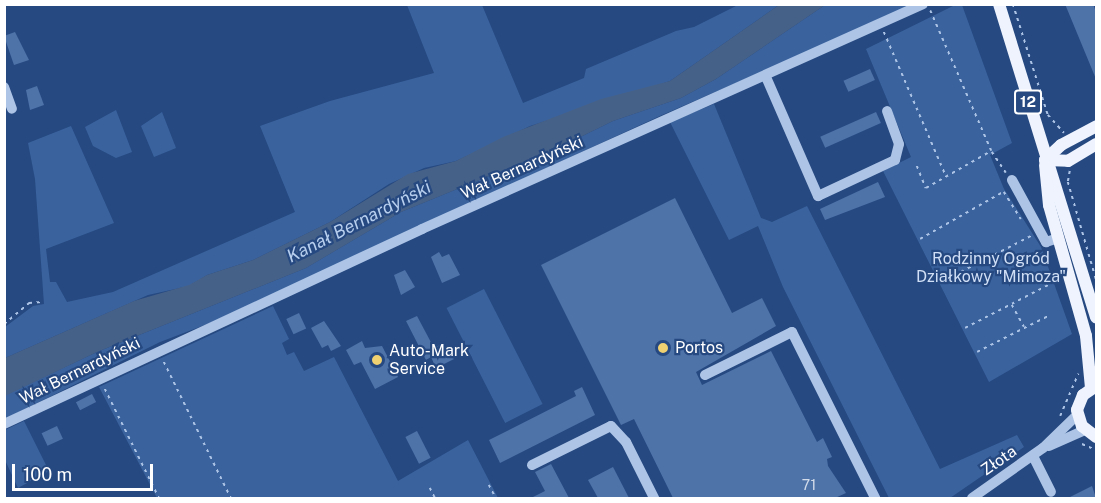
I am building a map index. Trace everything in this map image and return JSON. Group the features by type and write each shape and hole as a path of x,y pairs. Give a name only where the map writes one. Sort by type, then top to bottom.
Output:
{"main road":[{"name":"12","path":"999,4 1045,160 1060,190 1096,317"},
{"path":"1045,160 1060,145 1096,126"},
{"path":"1045,160 1068,162 1096,144"},
{"name":"12","path":"1045,160 1045,189 1084,325 1094,387 1080,399 1077,415"},
{"path":"1077,415 1091,434"}],"street":[{"name":"Wał Bernardyński","path":"4,424 160,349 925,4"},
{"path":"766,77 818,196 895,160 899,144 887,111"},
{"path":"4,87 12,109"},
{"path":"1014,183 1046,242 1058,238"},
{"path":"705,375 792,332 875,498"},
{"name":"Złota","path":"972,498 1033,456 1077,415"},
{"path":"532,465 611,426 626,442 654,498"},
{"name":"Złota","path":"1043,448 1091,434"},
{"path":"1033,456 1051,492"}],"path":[{"path":"920,239 1004,192 1014,183 991,151 925,4"},
{"path":"1013,4 1048,115 1061,128"},
{"path":"882,25 946,177"},
{"path":"917,166 926,188 991,151"},
{"path":"1075,166 1068,174 1068,182 1096,279"},
{"path":"941,282 1032,236 1004,192"},
{"path":"964,327 1056,281"},
{"path":"4,324 30,303 42,302"},
{"path":"1011,304 1024,328"},
{"path":"977,352 1048,316"},
{"path":"160,349 167,372 231,498"},
{"path":"101,379 159,498"},
{"path":"489,485 496,498"},
{"path":"430,488 435,498"}],"green space":[{"path":"407,5 482,5 523,103 584,78 586,69 676,31 694,27 738,5 779,5 670,81 530,126 456,161 424,168 389,184 330,222 253,260 207,275 189,286 148,295 5,358 5,327 33,306 44,304 35,179 28,143 71,126 114,223 46,249 50,282 56,282 67,302 113,292 295,212 260,126 330,101 434,73"},
{"path":"825,5 915,5 662,115 210,323 160,342 5,419 4,396 97,352 306,268 401,212 560,147 613,121 681,98 716,79"},
{"name":"Rodzinny Ogród Działkowy \"Mimoza\"","path":"955,5 962,5 1012,143 990,155 1004,189 1041,247 1072,334 989,382 883,171 911,157 866,49"},
{"path":"714,104 761,218 772,222 807,206 940,469 1017,435 1024,447 950,498 889,498 783,287 758,226 729,240 670,122"},
{"path":"116,110 132,152 116,158 93,146 85,127"},
{"path":"162,112 176,148 154,157 141,126"},
{"path":"484,289 543,404 505,423 447,308"},
{"path":"273,306 289,339 282,343 287,355 294,352 304,371 334,357 398,481 468,440 498,498 157,498 99,387"},
{"path":"24,421 49,471 18,488 5,460 5,430"}],"water":[{"name":"Kanał Bernardyński","path":"779,5 825,5 716,79 681,98 613,121 560,147 401,212 306,268 97,352 5,396 5,358 134,301 189,285 207,275 253,260 330,222 408,174 456,161 503,137 601,99 670,81"}],"building":[{"path":"1065,4 1093,4 1096,12 1096,79"},
{"path":"15,32 29,60 14,65 4,36"},
{"path":"870,69 875,80 848,92 844,81"},
{"path":"37,86 44,105 30,110 26,90"},
{"path":"876,112 881,123 825,148 820,137"},
{"path":"878,182 885,197 825,220 820,209"},
{"name":"Portos","path":"675,198 732,313 762,298 776,326 696,372 702,385 771,351 817,442 823,438 832,457 827,459 828,466 846,493 835,498 673,498 634,419 621,425 541,265"},
{"path":"439,252 442,257 449,254 460,275 442,283 431,257"},
{"path":"405,270 415,287 401,295 394,275"},
{"path":"299,313 306,328 293,334 286,319"},
{"path":"417,316 434,348 443,343 454,359 436,368 431,357 426,360 406,321"},
{"path":"324,321 341,346 331,351 328,345 322,348 311,328"},
{"name":"Auto-Mark Service","path":"362,341 365,348 382,346 398,377 375,389 361,362 354,365 346,350"},
{"path":"582,387 595,415 500,463 489,440 576,396 574,391"},
{"path":"92,394 96,402 80,410 76,402"},
{"path":"57,426 63,439 48,446 42,433"},
{"path":"417,431 431,458 419,464 405,437"},
{"path":"551,464 569,498 531,498 545,491 535,472"},
{"path":"613,467 629,498 598,498 588,480"},
{"path":"1092,486 1096,498 1068,498"}],"place":[{"name":"Portos","path":"663,348"},
{"name":"Auto-Mark Service","path":"377,360"}]}
